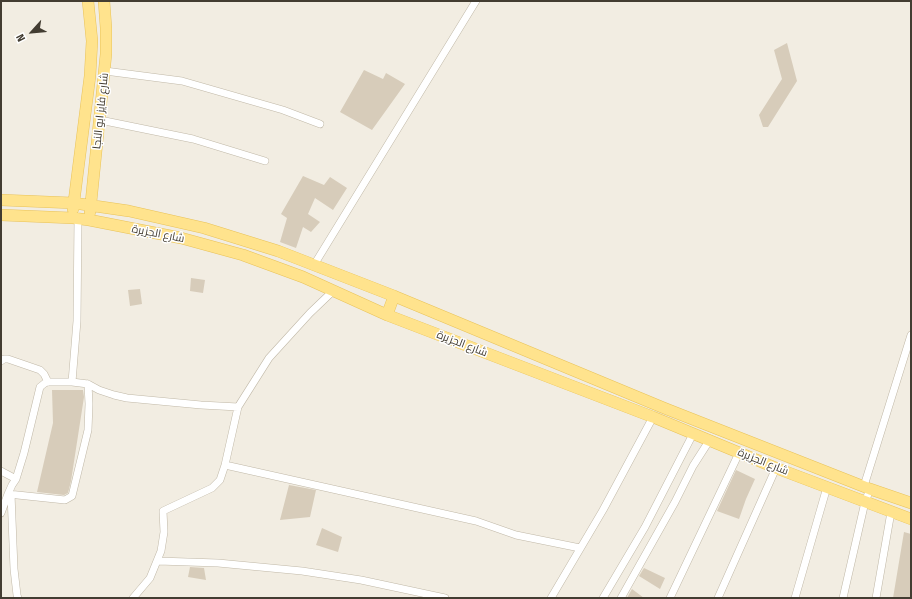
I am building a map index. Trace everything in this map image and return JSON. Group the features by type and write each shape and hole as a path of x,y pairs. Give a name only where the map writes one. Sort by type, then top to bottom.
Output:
{"main road":[{"name":"شارع فايز ابو النجا","path":"75,218 74,203 90,76 92,42 88,1"},
{"name":"شارع فايز ابو النجا","path":"89,220 105,71 107,41 104,1"},
{"name":"شارع الجزيرة","path":"1,200 74,203 152,216 204,228 278,251 394,296 664,408 911,503"},
{"name":"شارع الجزيرة","path":"1,215 75,218 89,220 181,238 274,265 387,315 652,417 776,468 911,519"},
{"path":"387,315 394,296"},
{"path":"651,402 652,417"},
{"path":"652,417 664,408"}],"street":[{"path":"314,265 476,1"},
{"path":"105,71 182,81 283,110 320,124"},
{"path":"100,120 193,139 265,161"},
{"path":"72,382 77,321 75,218"},
{"path":"133,598 150,578 158,561 163,544 163,511 212,488 220,480 225,465 238,407 269,358 310,313 333,291"},
{"path":"843,598 865,502 867,487 911,335"},
{"path":"1,362 4,359 8,359 40,370 48,382"},
{"path":"1,512 16,479 40,387 45,383 72,382 88,384 106,393 127,398 238,407"},
{"path":"10,494 64,500 68,500 72,496 84,452 88,430 90,404 88,384"},
{"path":"551,598 652,417"},
{"path":"603,598 645,527 693,434"},
{"path":"621,598 675,502 693,466 709,441"},
{"path":"670,598 739,453"},
{"path":"225,465 476,521 516,535 580,548"},
{"path":"718,598 776,468"},
{"path":"1,471 16,479"},
{"path":"795,598 827,487"},
{"path":"10,494 14,569 18,598"},
{"path":"876,598 891,512"},
{"path":"158,561 218,562 302,571 361,580 445,598"}],"building":[{"path":"787,43 797,81 768,127 763,127 759,115 782,79 774,50"},
{"path":"364,70 383,79 386,73 405,84 372,130 340,112"},
{"path":"303,176 324,185 330,177 347,188 333,210 315,198 308,214 320,222 311,232 303,227 296,248 280,242 287,218 281,214"},
{"path":"191,278 205,280 203,293 190,291"},
{"path":"140,289 142,304 130,306 128,290"},
{"path":"52,390 83,390 84,397 71,481 68,493 64,495 37,492 53,423"},
{"path":"736,470 755,479 739,519 717,511"},
{"path":"289,485 316,490 310,517 280,520"},
{"path":"322,528 342,537 338,552 316,545"},
{"path":"904,532 911,534 911,598 893,598"},
{"path":"190,567 204,568 206,580 188,577"},
{"path":"644,568 665,578 660,589 639,576"},
{"path":"632,589 644,598 627,598"}]}
